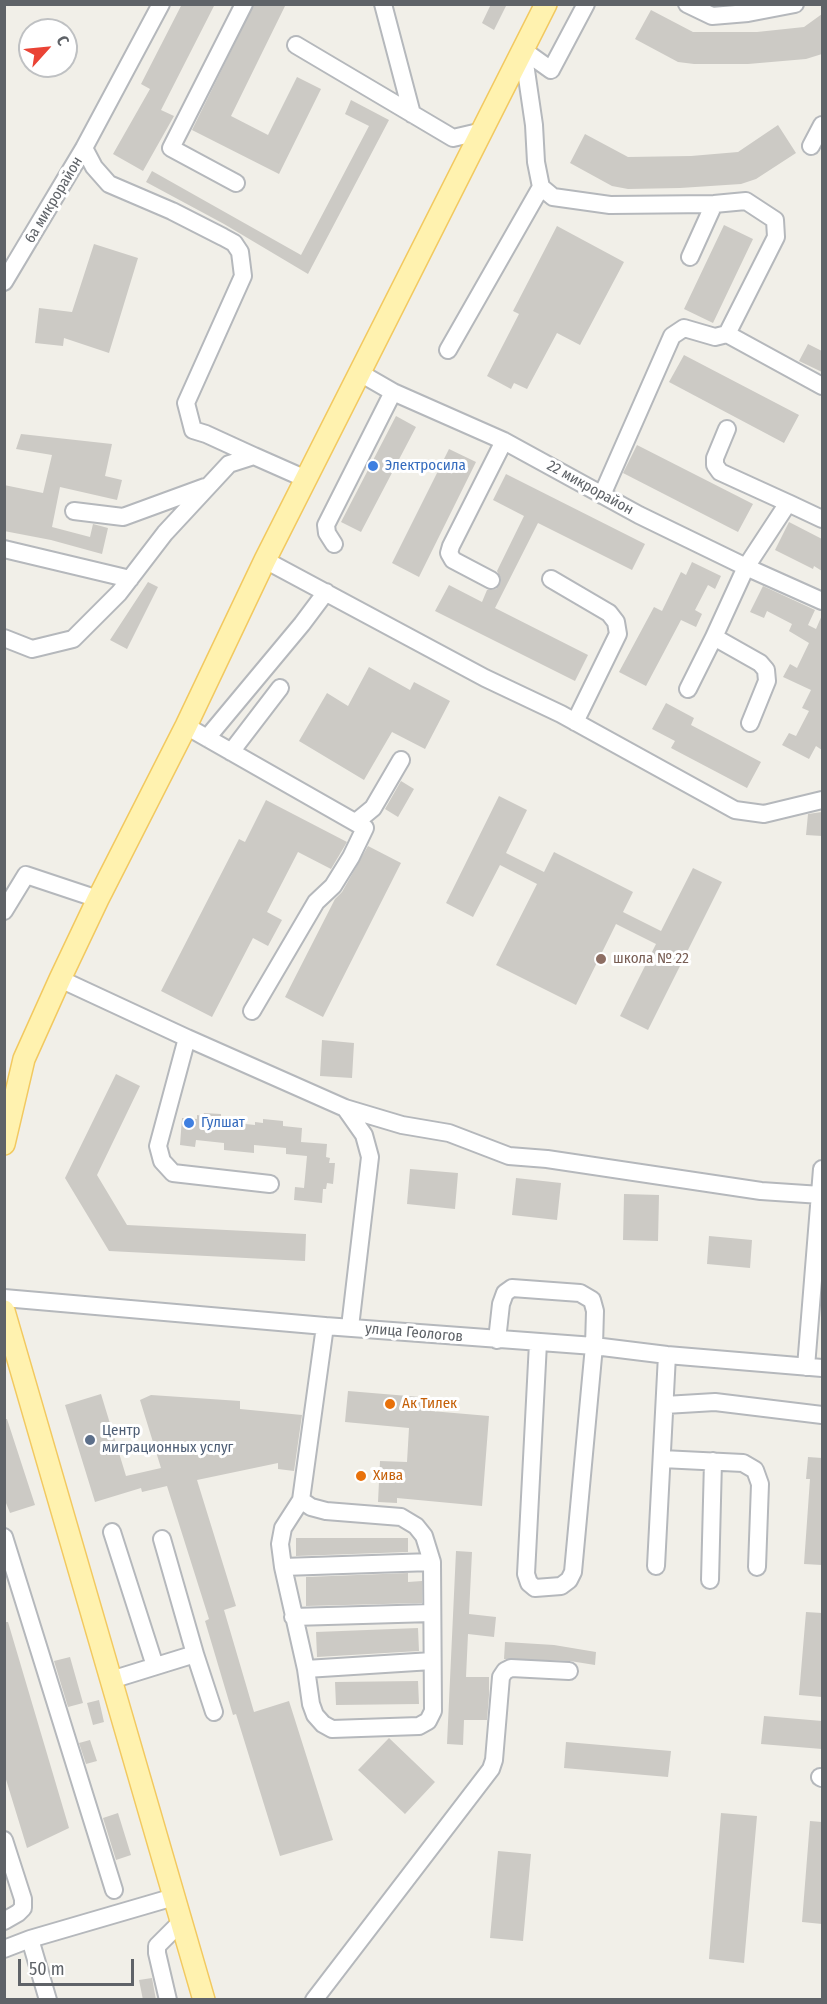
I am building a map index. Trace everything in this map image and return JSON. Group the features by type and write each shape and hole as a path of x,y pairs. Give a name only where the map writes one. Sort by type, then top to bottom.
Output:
{"main road":[{"path":"4,1144 24,1059 98,899 186,726 306,478 546,4"},
{"path":"4,1311 204,2000"}],"street":[{"name":"6а микрорайон","path":"4,282 84,148 161,4"},
{"path":"236,183 171,148 244,4"},
{"path":"383,4 412,114"},
{"path":"523,50 551,70 586,4"},
{"path":"687,4 712,16 748,13 795,4"},
{"path":"296,45 453,138 483,130"},
{"path":"523,50 541,187 553,197 610,205 714,204 746,201 775,220 776,237 727,334"},
{"path":"811,146 822,125"},
{"path":"84,148 94,167 109,184 172,211 234,243 240,252 243,276 186,403 193,430 306,478"},
{"path":"448,350 541,187"},
{"path":"690,257 714,204"},
{"path":"602,495 672,336 684,328 715,337 727,334 822,386"},
{"name":"22 микрорайон","path":"360,373 393,392 504,441 602,495 746,567 822,601"},
{"path":"334,544 327,533 326,525 393,392"},
{"path":"727,429 715,458 715,465 720,472 822,519"},
{"path":"491,580 453,560 449,553 504,441"},
{"path":"4,638 32,650 73,639 119,593 165,533 229,464 254,456"},
{"path":"74,511 123,517 209,486"},
{"path":"688,688 746,567 788,503"},
{"path":"4,549 130,579"},
{"path":"265,560 485,678 575,722 735,810 764,814 822,800"},
{"path":"551,579 609,613 616,622 618,634 575,722"},
{"path":"207,738 326,592"},
{"path":"714,637 760,663 766,670 767,681 750,723"},
{"path":"231,752 280,688"},
{"path":"186,726 365,828 351,857 333,886 316,902 252,1011"},
{"path":"356,822 373,808 401,760"},
{"path":"4,911 26,875 98,899"},
{"path":"60,979 345,1108 402,1125 449,1133 509,1156 547,1159 761,1191 821,1195"},
{"path":"187,1038 158,1146 162,1161 173,1173 270,1184"},
{"path":"345,1108 364,1135 370,1157 350,1327"},
{"path":"814,1368 822,1169"},
{"path":"497,1340 501,1304 505,1293 512,1287 580,1293 592,1300 595,1311 594,1346 573,1572 569,1580 561,1586 535,1588 529,1583 526,1574 538,1343"},
{"name":"улица Геологов","path":"4,1298 497,1340 594,1346 814,1368"},
{"path":"301,1500 311,1507 326,1511 402,1517 416,1526 424,1536 432,1562 433,1711 428,1720 419,1726 332,1729 323,1724 315,1715 311,1704 280,1544 283,1528 301,1500 325,1326"},
{"path":"656,1566 668,1355"},
{"path":"665,1405 715,1402 822,1415"},
{"path":"662,1459 743,1463 755,1470 760,1484 757,1566"},
{"path":"710,1580 713,1461"},
{"path":"112,1532 155,1666"},
{"path":"4,1536 114,1890"},
{"path":"162,1539 214,1712"},
{"path":"283,1567 432,1562"},
{"path":"293,1617 432,1613"},
{"path":"111,1680 195,1654"},
{"path":"306,1669 432,1661"},
{"path":"323,1996 491,1769 494,1760 501,1677 505,1671 511,1668 569,1671"},
{"path":"4,1840 23,1908 4,1921"},
{"path":"4,1949 30,1939 174,1897"},
{"path":"168,2000 157,1946 182,1921"},
{"path":"30,1939 48,2000"}],"building":[{"path":"182,4 215,4 161,110 174,116 143,171 113,154 150,89 141,84"},
{"path":"254,4 286,4 231,116 268,135 297,77 321,89 279,174 192,130"},
{"path":"491,4 507,4 494,30 482,23"},
{"path":"651,10 693,32 757,32 804,27 822,14 822,54 806,59 748,64 678,62 635,39"},
{"path":"351,100 389,120 308,274 224,224 146,182 152,171 301,255 369,126 345,114"},
{"path":"778,125 796,153 756,179 741,184 628,189 612,186 570,163 585,134 628,157 691,156 738,152"},
{"path":"724,225 753,239 713,323 684,309"},
{"path":"557,226 624,262 580,345 557,333 527,389 514,383 511,389 487,376 519,314 513,311"},
{"path":"94,244 138,258 109,353 64,338 63,346 35,343 39,308 72,312"},
{"path":"808,344 822,351 822,372 799,361"},
{"path":"684,355 799,415 784,443 669,382"},
{"path":"396,416 416,427 361,532 341,522"},
{"path":"21,434 112,444 105,476 122,480 117,500 60,487 52,527 90,537 93,524 108,528 102,554 51,540 4,531 4,485 43,493 52,455 16,449"},
{"path":"637,445 753,504 738,532 623,473"},
{"path":"449,449 476,462 419,577 392,563"},
{"path":"506,474 645,544 632,570 538,523 495,608 588,655 575,681 435,611 449,585 482,602 487,590 496,589 500,584 501,579 497,571 524,516 493,500"},
{"path":"789,522 822,539 822,571 814,566 813,569 775,550"},
{"path":"692,562 721,576 715,589 708,585 695,610 702,614 696,627 681,620 646,686 619,672 654,607 662,611 681,572 686,575"},
{"path":"148,582 158,587 127,649 110,640"},
{"path":"763,586 815,610 808,625 816,629 822,615 822,750 816,746 809,759 782,745 789,733 796,736 809,711 802,708 811,690 783,677 790,664 797,668 809,643 789,631 792,624 767,611 764,618 750,612"},
{"path":"369,667 410,690 414,682 450,701 425,749 392,732 364,780 299,741 327,693 348,706"},
{"path":"666,703 694,718 691,725 761,762 747,788 671,748 675,741 652,729"},
{"path":"401,781 414,789 398,817 385,809"},
{"path":"499,796 527,810 506,853 544,872 554,852 633,892 623,912 661,931 693,868 722,882 648,1030 620,1016 656,944 616,924 576,1005 496,965 537,884 500,865 473,917 446,903"},
{"path":"266,800 347,842 331,869 298,852 267,912 282,920 268,946 253,938 212,1017 161,991 239,839 245,842"},
{"path":"822,812 822,836 806,835 808,814"},
{"path":"368,846 401,863 323,1017 285,997 335,899 342,892"},
{"path":"322,1040 354,1043 352,1078 320,1076"},
{"path":"116,1074 140,1086 97,1175 127,1225 306,1234 305,1261 109,1251 65,1178"},
{"path":"204,1113 221,1114 221,1119 227,1119 227,1122 255,1125 255,1122 263,1123 263,1119 283,1121 283,1126 302,1128 301,1142 327,1144 326,1157 330,1158 329,1163 335,1163 333,1184 327,1183 326,1189 323,1189 322,1203 294,1200 295,1187 304,1188 307,1156 286,1154 286,1148 254,1145 254,1153 224,1150 224,1143 196,1140 195,1147 180,1145 182,1118 197,1119 197,1115 203,1116"},
{"path":"410,1169 458,1173 455,1209 407,1204"},
{"path":"516,1178 561,1183 557,1220 512,1215"},
{"path":"624,1194 659,1195 658,1241 623,1240"},
{"path":"709,1236 752,1240 750,1268 707,1264"},
{"path":"348,1391 432,1398 431,1411 489,1416 482,1506 397,1498 397,1503 378,1502 380,1461 407,1462 409,1428 345,1422"},
{"path":"101,1394 126,1476 161,1468 140,1400 151,1395 240,1401 240,1409 302,1415 294,1471 278,1469 278,1463 197,1480 236,1606 224,1610 254,1712 289,1701 333,1840 280,1856 236,1714 233,1715 205,1621 209,1619 167,1486 142,1492 141,1488 95,1502 65,1405"},
{"path":"4,1419 7,1419 35,1505 10,1513 4,1498"},
{"path":"808,1457 822,1458 822,1565 804,1564 810,1479 806,1479"},
{"path":"296,1538 408,1538 408,1552 296,1556"},
{"path":"456,1551 472,1552 469,1614 496,1617 494,1637 468,1634 466,1677 489,1677 489,1695 487,1720 464,1720 463,1745 447,1744"},
{"path":"408,1573 408,1582 422,1581 422,1603 306,1606 306,1577"},
{"path":"806,1612 822,1613 822,1697 799,1695"},
{"path":"4,1622 8,1622 69,1828 27,1848 4,1773"},
{"path":"418,1628 419,1651 317,1657 316,1632"},
{"path":"505,1642 554,1645 596,1652 595,1665 570,1661 504,1659"},
{"path":"70,1657 83,1703 68,1707 54,1661"},
{"path":"418,1681 419,1704 336,1705 335,1682"},
{"path":"99,1700 104,1722 93,1725 87,1703"},
{"path":"764,1716 822,1721 822,1749 761,1744"},
{"path":"389,1738 435,1782 405,1814 358,1770"},
{"path":"90,1740 97,1761 86,1764 79,1743"},
{"path":"566,1742 671,1751 668,1777 564,1768"},
{"path":"118,1813 131,1855 116,1860 103,1818"},
{"path":"721,1813 757,1816 744,1963 709,1959"},
{"path":"810,1821 822,1822 822,1924 802,1922"},
{"path":"498,1851 531,1854 523,1941 490,1938"},
{"path":"152,1978 156,2000 143,2000 139,1980"}],"place":[{"name":"Электросила","path":"373,466"},
{"name":"школа № 22","path":"601,959"},
{"name":"Гулшат","path":"189,1123"},
{"name":"Ак Тилек","path":"390,1404"},
{"name":"Центр миграционных услуг","path":"90,1440"},
{"name":"Хива","path":"361,1476"}]}
